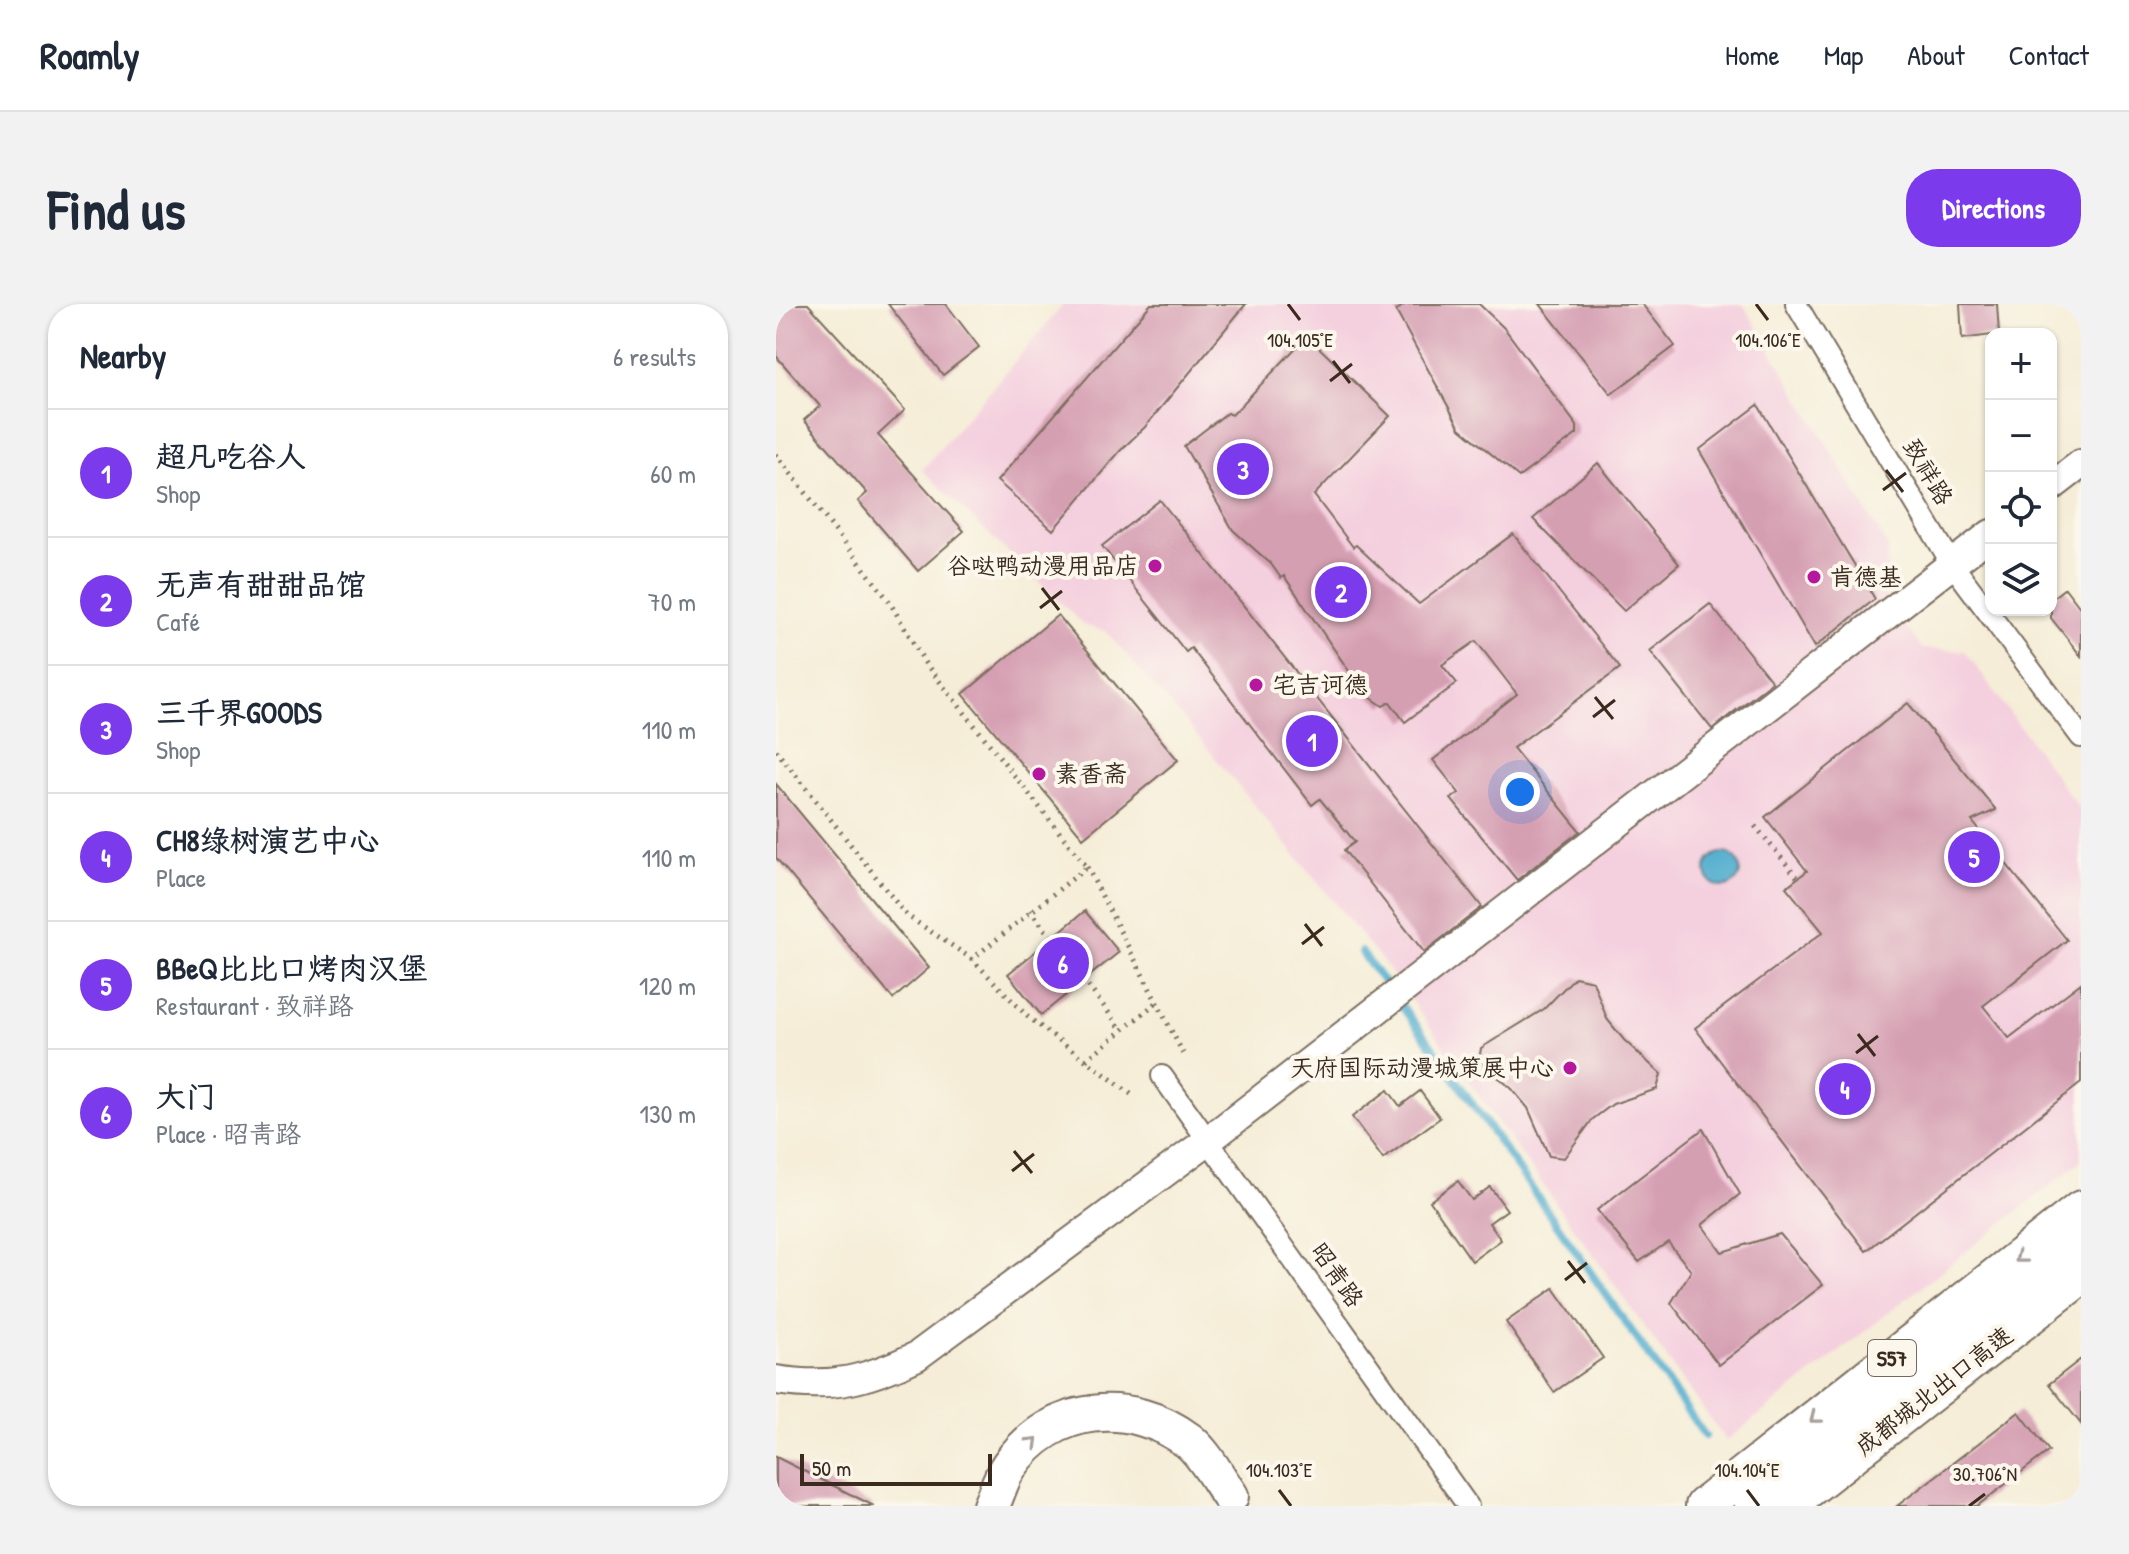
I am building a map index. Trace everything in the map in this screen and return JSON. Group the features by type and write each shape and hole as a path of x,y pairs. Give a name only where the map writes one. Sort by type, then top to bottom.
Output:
{"highway":[{"name":"S57","path":"1704,1506 2081,1209"},
{"name":"成都城北出口高速","path":"1787,1506 2081,1276"},
{"path":"991,1506 1009,1466 1044,1432 1085,1414 1124,1411 1191,1442 1230,1496"}],"street":[{"name":"致祥路","path":"1796,304 1952,564 2081,737"},
{"path":"2057,482 2081,464"},
{"path":"776,1380 824,1386 872,1376 917,1356 1378,1011 1985,539"},
{"name":"昭青路","path":"1162,1076 1210,1139 1468,1506"},
{"path":"1749,1506 2081,1244"}],"path":[{"path":"776,454 889,601 925,663 1087,867 1185,1057"},
{"path":"776,750 906,915 972,959 1028,1017 1135,1097"},
{"path":"1755,826 1798,878"},
{"path":"972,959 1087,867"},
{"path":"1030,910 1122,1030"},
{"path":"1086,1060 1157,1002"}],"shaded area":[{"path":"1064,304 1743,304 1888,547 1886,602 1923,649 1965,651 2081,811 2081,1161 1726,1441 1388,968 1179,714 1105,631 1084,625 922,470"}],"water":[{"path":"1723,853 1735,858 1740,870 1735,882 1723,887 1711,882 1706,870 1711,858"}],"building":[{"path":"784,304 808,304 905,410 878,435 964,531 918,571 858,501 867,493 804,420 820,406 776,356 776,311"},
{"path":"888,304 946,304 979,347 943,375"},
{"path":"1151,304 1246,304 1145,427 1120,451 1053,530 997,481"},
{"path":"1405,304 1479,304 1505,329 1577,426 1577,434 1519,477 1460,428 1396,311"},
{"path":"1540,304 1642,304 1675,346 1611,394"},
{"path":"1960,304 1997,304 1999,328 1985,328 1985,336 1962,339"},
{"path":"1307,336 1390,416 1314,495 1353,547 1356,545 1419,604 1513,534 1620,668 1513,748 1580,831 1517,880 1451,799 1459,793 1433,760 1517,694 1476,641 1442,665 1457,683 1405,722 1390,702 1383,706 1364,693 1284,576 1281,578 1271,564 1233,530 1184,446 1227,413 1232,415"},
{"path":"1758,405 1875,599 1815,647 1699,450"},
{"path":"1598,463 1679,564 1624,611 1533,519"},
{"path":"1160,500 1482,907 1424,952 1344,850 1355,842 1320,799 1312,805 1191,648 1186,652 1102,546"},
{"path":"2065,588 2081,609 2081,656 2051,618 2057,616 2057,594"},
{"path":"1710,604 1772,682 1712,729 1650,651"},
{"path":"1058,615 1178,760 1083,838 963,694"},
{"path":"1908,703 1996,810 1972,821 2067,940 1983,1006 2009,1038 2081,983 2081,1083 1866,1251 1695,1028 1823,932 1786,887 1807,871 1765,817"},
{"path":"776,784 929,968 893,999 776,858"},
{"path":"1085,911 1119,952 1041,1015 1008,974"},
{"name":"天府国际动漫城策展中心","path":"1575,977 1593,981 1607,1019 1624,1040 1661,1074 1657,1089 1613,1104 1593,1119 1564,1158 1549,1156 1528,1108 1512,1089 1479,1061 1481,1048 1544,1009"},
{"path":"1388,1090 1400,1106 1420,1091 1440,1118 1383,1159 1352,1117"},
{"path":"1703,1129 1740,1194 1702,1225 1722,1252 1780,1234 1823,1285 1719,1365 1671,1303 1691,1271 1668,1242 1639,1262 1597,1210"},
{"path":"1458,1181 1472,1200 1490,1187 1507,1210 1489,1223 1501,1240 1472,1261 1430,1201"},
{"path":"1554,1288 1603,1358 1554,1392 1506,1322"},
{"path":"2081,1359 2081,1424 2049,1384"},
{"path":"2019,1412 2049,1451 1977,1506 1897,1506"},
{"path":"776,1457 874,1506 776,1506"}],"waterway":[{"path":"1361,952 1434,1049 1705,1436"}],"place":[{"name":"三千界GOODS","path":"1243,469"},
{"name":"谷哒鸭动漫用品店","path":"1155,566"},
{"name":"肯德基","path":"1814,577"},
{"name":"无声有甜甜品馆","path":"1341,592"},
{"name":"宅吉诃德","path":"1256,685"},
{"name":"超凡吃谷人","path":"1312,741"},
{"name":"素香斋","path":"1039,774"},
{"name":"BBeQ比比口烤肉汉堡","path":"1974,857"},
{"name":"大门","path":"1063,963"},
{"name":"天府国际动漫城策展中心","path":"1570,1068"},
{"name":"CH8绿树演艺中心","path":"1845,1089"}]}
